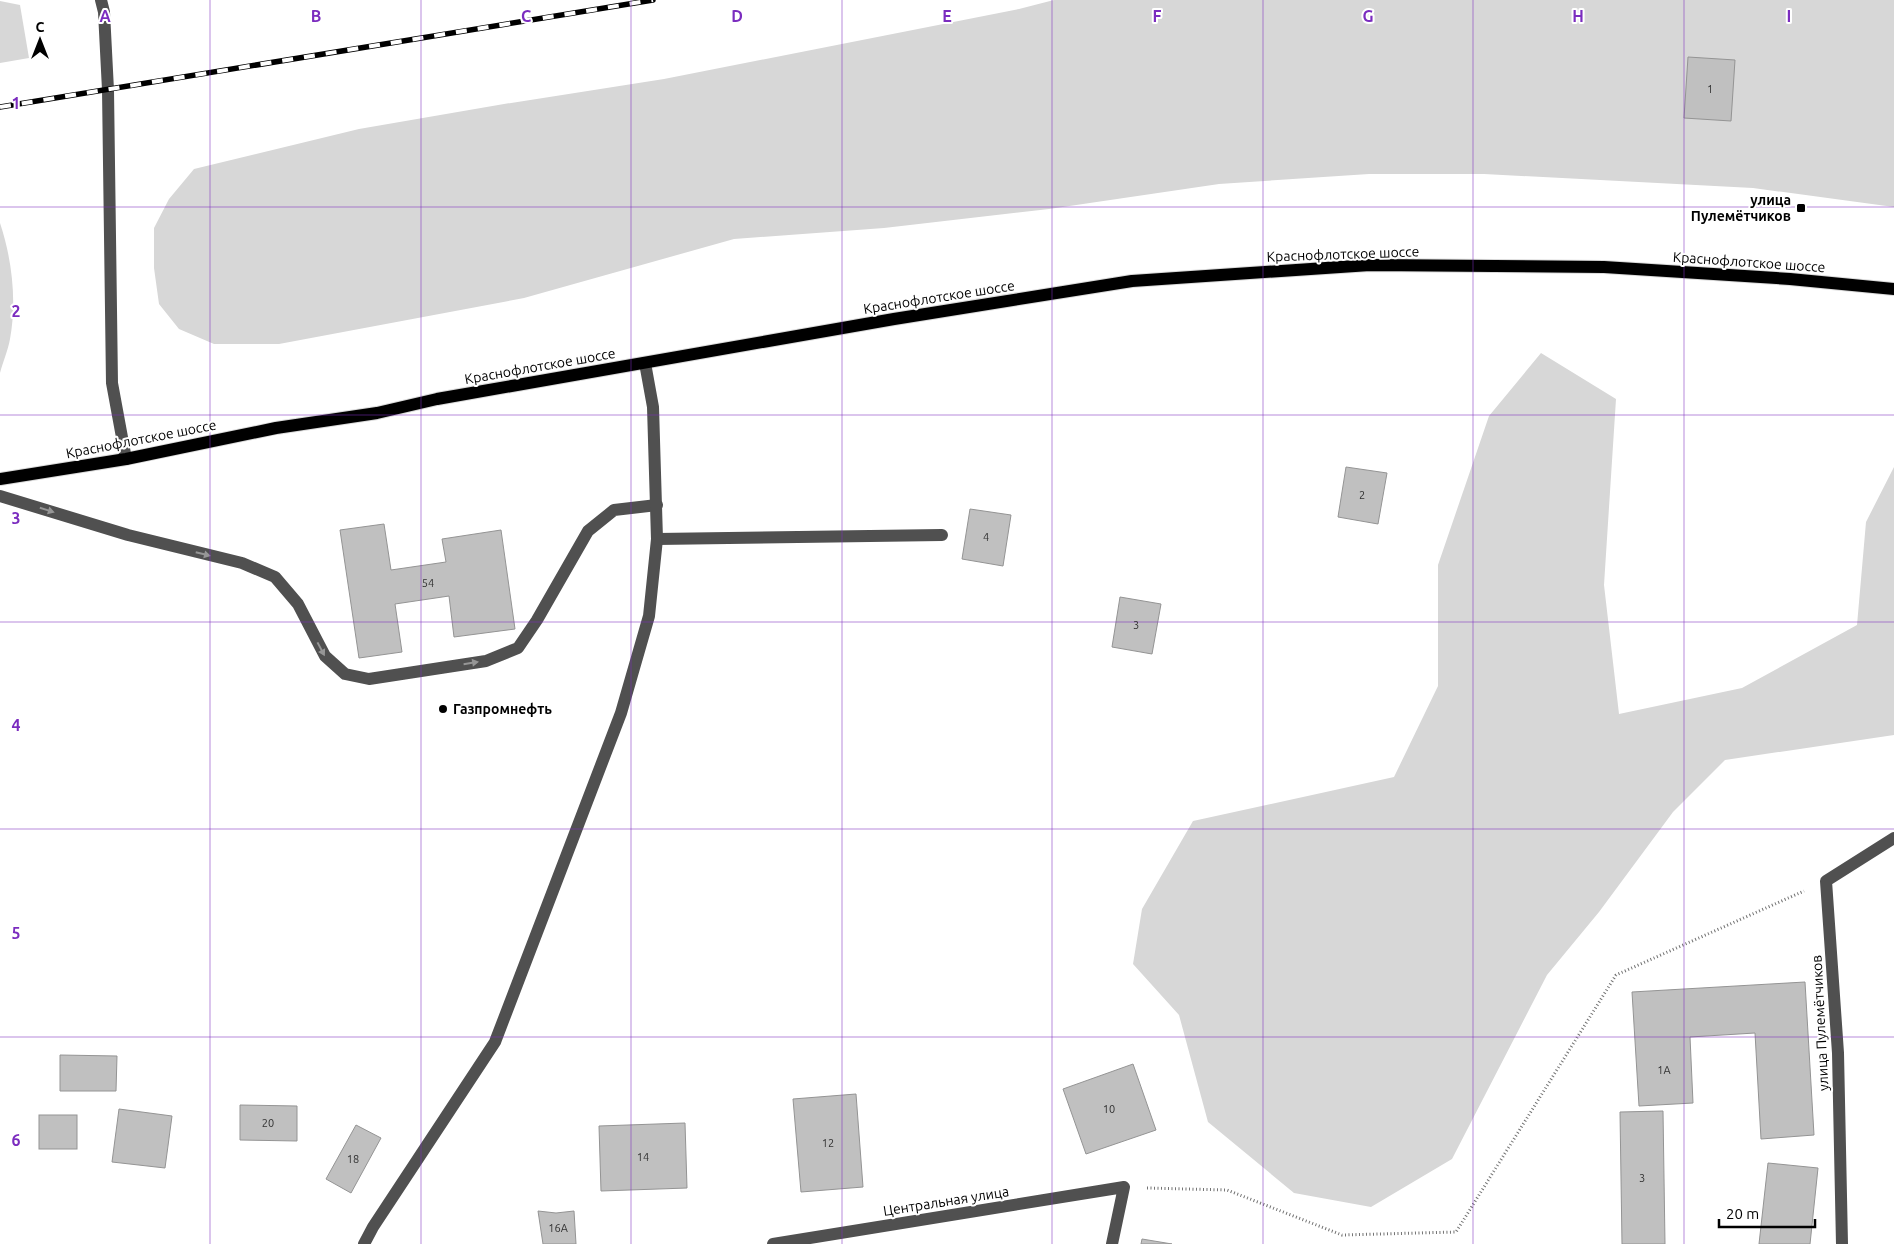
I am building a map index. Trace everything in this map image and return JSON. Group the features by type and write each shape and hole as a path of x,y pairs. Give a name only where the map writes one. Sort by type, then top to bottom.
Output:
{"main road":[{"name":"Краснофлотское шоссе","path":"0,479 126,460 276,428 377,412 437,399 894,319 1132,281 1370,265 1604,267 1790,279 1894,289"}],"street":[{"path":"101,0 104,12 108,90 112,383 126,460"},
{"path":"364,1244 373,1227 495,1042 621,713 649,616 657,539 653,407 645,363"},
{"path":"0,496 128,535 242,563 275,577 298,604 324,656 345,674 369,679 486,661 518,648 537,620 588,531 614,510 657,505"},
{"path":"657,539 942,535"},
{"path":"1826,881 1894,838"},
{"name":"улица Пулемётчиков","path":"1826,881 1838,1053 1842,1244"},
{"path":"1112,1244 1124,1187"},
{"name":"Центральная улица","path":"773,1244 1124,1187"}],"path":[{"path":"1124,1187 1227,1190 1342,1235 1456,1232 1616,975 1826,881"}],"shaded area":[{"path":"1054,0 1894,0 1894,207 1753,188 1484,174 1369,174 1219,184 1049,209 884,228 734,239 524,298 279,344 214,344 179,329 159,304 154,268 154,228 169,199 194,169 359,129 664,79 1019,9"},
{"path":"0,1 20,5 29,58 0,63"},
{"path":"0,223 8,251 12,280 13,310 10,339 0,373"},
{"path":"1541,353 1616,399 1604,585 1619,714 1742,688 1857,625 1866,522 1894,467 1894,735 1725,760 1673,812 1599,912 1547,975 1452,1159 1371,1207 1294,1193 1208,1122 1179,1015 1133,964 1142,909 1193,821 1394,777 1438,686 1438,565 1489,416"}],"building":[{"path":"1688,57 1735,60 1731,121 1684,118"},
{"path":"1346,467 1387,473 1378,524 1338,517"},
{"path":"970,509 1011,515 1003,566 962,559"},
{"path":"384,524 391,570 446,562 442,539 501,530 515,629 454,637 449,596 395,604 402,652 359,658 340,530"},
{"path":"1120,597 1161,604 1152,654 1112,647"},
{"path":"1805,982 1814,1135 1761,1139 1755,1033 1690,1037 1693,1103 1639,1106 1632,992"},
{"path":"60,1055 117,1056 116,1091 60,1091"},
{"path":"1133,1064 1156,1130 1086,1154 1063,1089"},
{"path":"856,1094 863,1187 801,1192 793,1099"},
{"path":"240,1105 297,1106 297,1141 240,1140"},
{"path":"119,1109 172,1116 165,1168 112,1162"},
{"path":"1663,1111 1665,1244 1622,1244 1620,1112"},
{"path":"39,1115 77,1115 77,1149 39,1149"},
{"path":"685,1123 687,1188 601,1191 599,1126"},
{"path":"356,1125 381,1138 351,1193 326,1179"},
{"path":"1768,1163 1818,1168 1810,1244 1759,1244"},
{"path":"538,1211 556,1213 574,1211 576,1244 543,1244"},
{"path":"1142,1239 1172,1244 1141,1244"}],"railway":[{"path":"0,107 653,0"}],"place":[{"name":"улица Пулемётчиков","path":"1801,208"},
{"name":"Газпромнефть","path":"443,709"}]}
